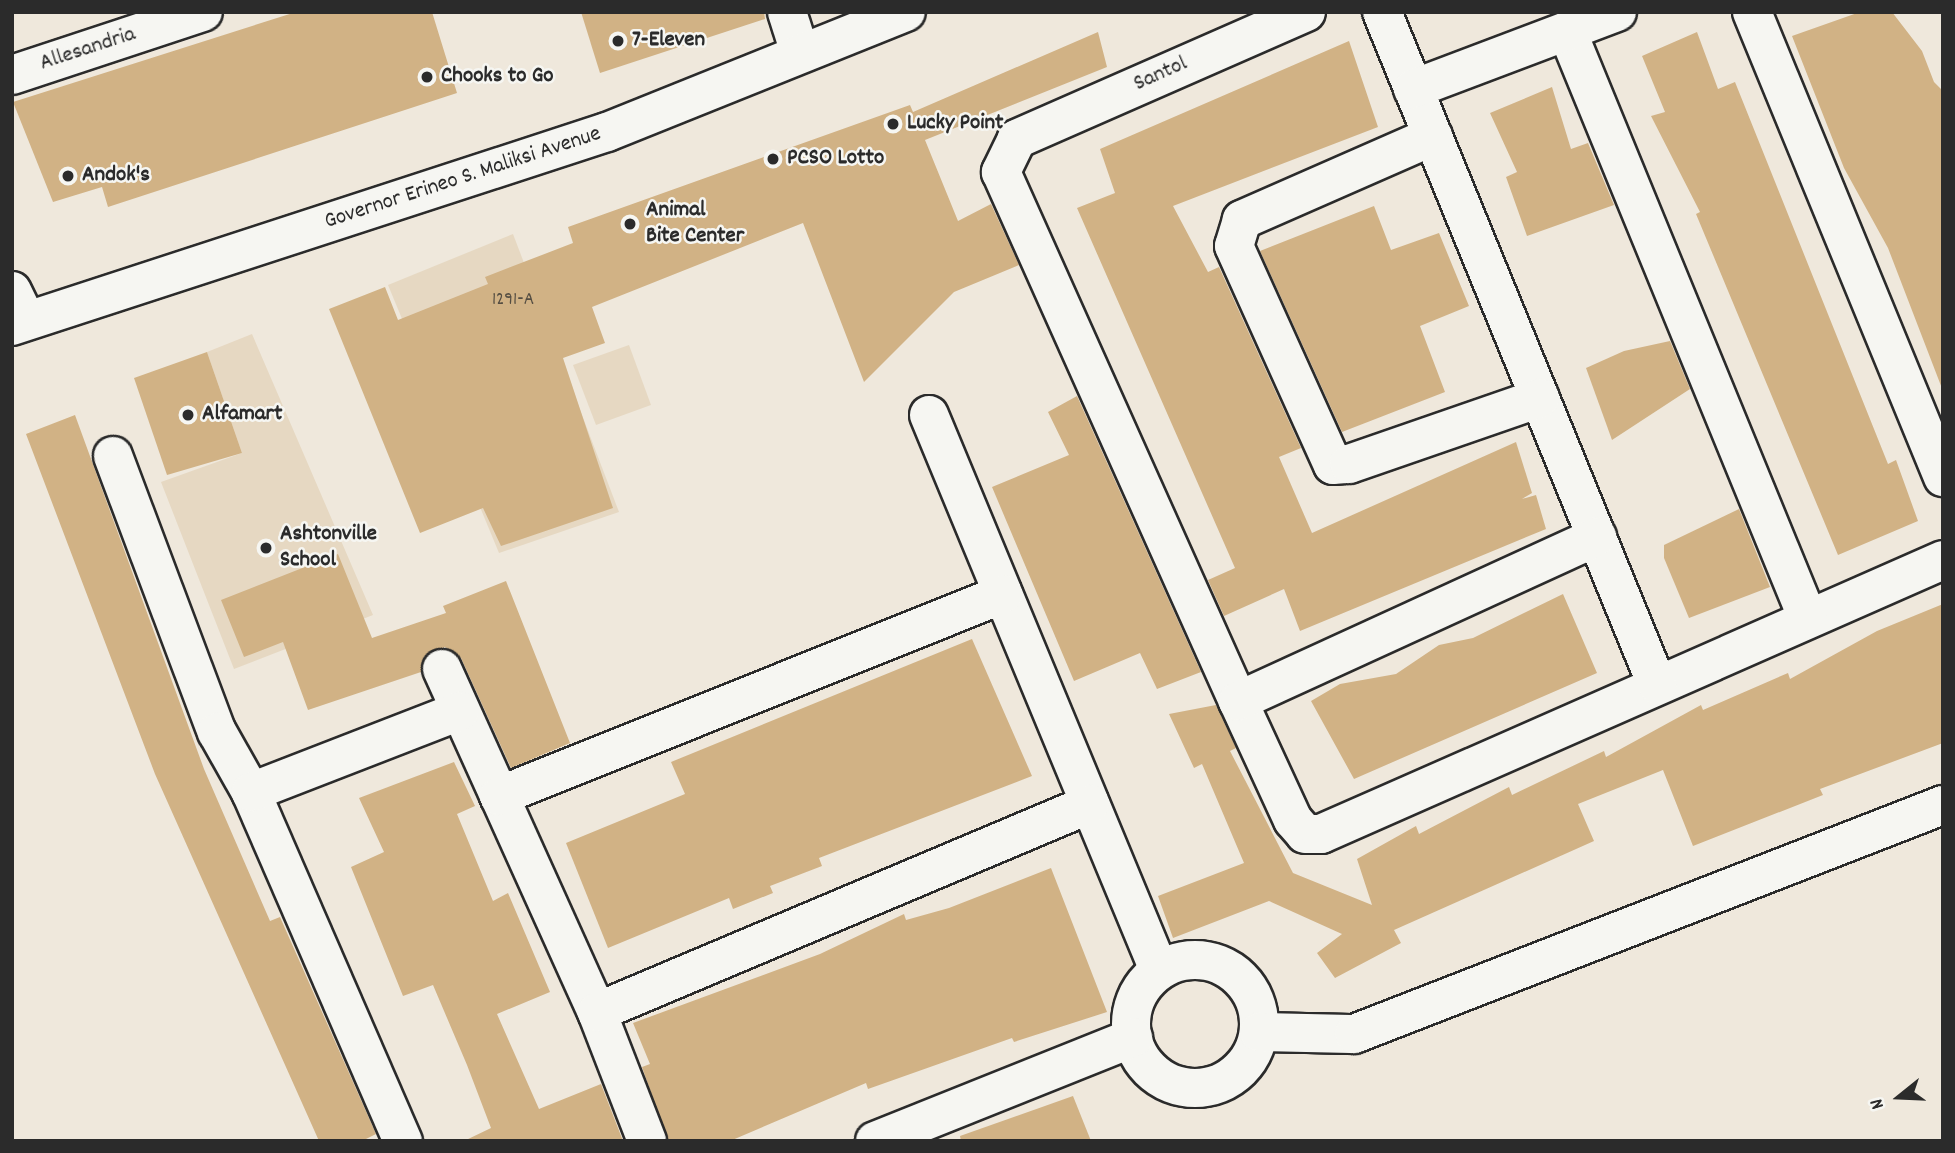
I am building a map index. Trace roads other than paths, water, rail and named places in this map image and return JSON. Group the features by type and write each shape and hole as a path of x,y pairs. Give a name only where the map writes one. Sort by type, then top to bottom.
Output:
{"street":[{"name":"Allesandria","path":"12,75 203,12"},
{"path":"787,12 800,53"},
{"name":"Governor Erineo S. Maliksi Avenue","path":"17,312 607,132 906,12"},
{"name":"Santol","path":"1238,701 1002,172 1017,139 1306,12"},
{"path":"1382,12 1657,685"},
{"path":"1413,89 1617,12"},
{"path":"1752,12 1943,477"},
{"path":"1567,31 1808,619"},
{"path":"1433,136 1242,220 1234,246 1333,465 1540,398"},
{"path":"929,415 1159,970"},
{"path":"113,456 216,732 251,792 404,1141"},
{"path":"1597,537 1238,701 1293,820 1306,834 1321,834 1943,561"},
{"path":"499,796 1003,594"},
{"path":"442,669 597,1012 647,1141"},
{"path":"251,792 460,711"},
{"path":"597,1012 1090,804"},
{"path":"1259,1032 1354,1034 1943,805"},
{"path":"1199,960 1237,975 1251,991 1259,1032 1243,1068 1208,1087 1188,1088 1152,1072 1133,1038 1135,1000 1159,970 1199,960"},
{"path":"875,1141 1133,1038"}],"place":[{"name":"7-Eleven","path":"618,41"},
{"name":"Chooks to Go","path":"427,77"},
{"name":"Lucky Point","path":"893,124"},
{"name":"PCSO Lotto","path":"773,159"},
{"name":"Andok's","path":"68,176"},
{"name":"Animal Bite Center","path":"630,224"},
{"name":"Alfamart","path":"188,415"},
{"name":"Ashtonville School","path":"266,548"}]}
